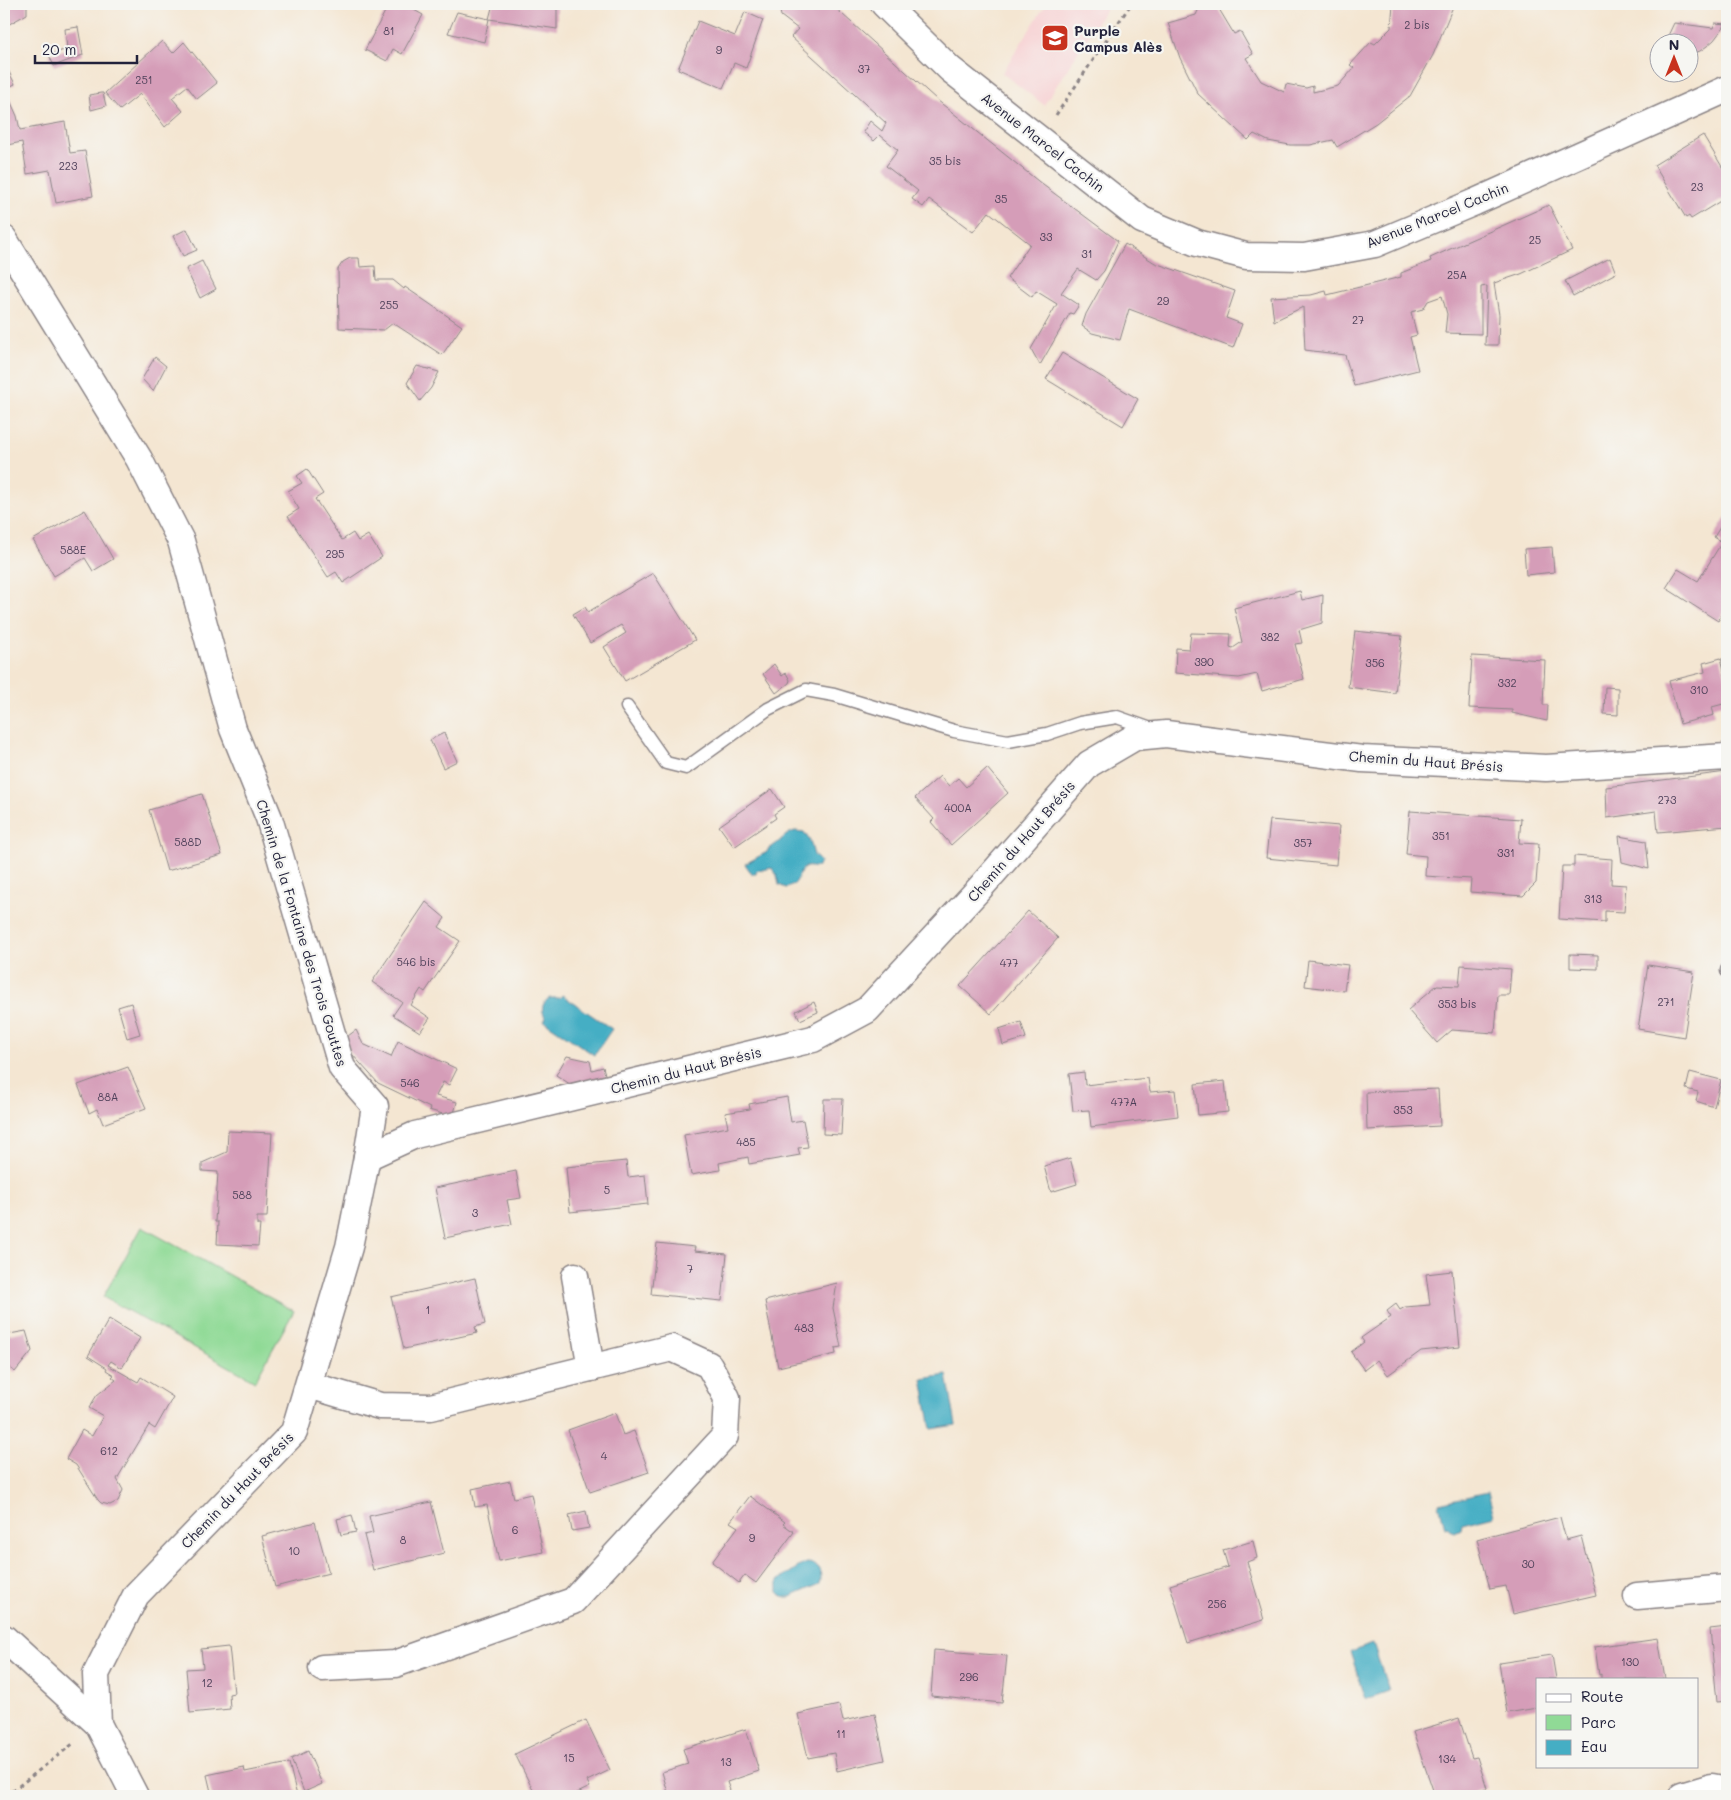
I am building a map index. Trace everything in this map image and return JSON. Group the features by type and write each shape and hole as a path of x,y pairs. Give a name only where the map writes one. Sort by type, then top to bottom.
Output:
{"street":[{"name":"Avenue Marcel Cachin","path":"884,4 950,69 1142,220 1198,243 1246,256 1304,257 1375,244 1475,202 1727,89"},
{"name":"Chemin de la Fontaine des Trois Gouttes","path":"4,238 139,459 181,541 233,729 268,818 342,1068 375,1106"},
{"name":"Chemin du Haut Brésis","path":"367,1157 415,1135 813,1039 867,1010 980,888 1088,764 1136,737 1166,734 1362,759 1546,768 1727,756"},
{"name":"Chemin du Haut Brésis","path":"135,1796 98,1724 96,1674 136,1595 294,1432 349,1248 375,1106"},
{"path":"575,1276 591,1368"},
{"path":"308,1384 380,1406 431,1407 672,1348 709,1365 727,1398 725,1436 573,1601 395,1664 322,1668"},
{"path":"1637,1596 1727,1588"},
{"path":"4,1638 98,1724"},
{"path":"1682,1796 1712,1787 1727,1790"}],"lane":[{"path":"627,707 666,763 686,768 768,710 806,690 834,695 954,731 1008,741 1047,734 1080,722 1118,717 1166,734"}],"path":[{"path":"1040,140 1131,4"},
{"path":"6,1796 98,1724"}],"shaded area":[{"name":"Purple Campus Alès","path":"1046,4 1109,4 1044,105 1002,73"}],"green space":[{"path":"142,1227 294,1311 255,1381 103,1297"}],"water":[{"path":"795,831 804,832 810,841 814,855 820,861 818,867 806,867 794,884 786,888 779,885 777,875 772,868 756,871 756,874 752,874 745,864 767,852 769,848"},
{"path":"562,995 612,1029 594,1055 544,1021 546,1018 543,1009 545,1002 550,998 560,998"},
{"path":"947,1375 956,1425 931,1429 922,1379"},
{"path":"1488,1492 1494,1516 1462,1524 1461,1529 1455,1532 1448,1527 1445,1528 1439,1503"},
{"path":"807,1563 815,1565 819,1570 821,1576 820,1584 790,1597 783,1597 778,1592 778,1580"},
{"path":"1373,1644 1389,1691 1366,1699 1350,1652"}],"building":[{"path":"4,4 27,4 27,14 4,27"},
{"path":"389,4 417,4 414,10 423,15 402,54 393,49 387,61 365,50"},
{"path":"493,4 557,4 557,29 489,19"},
{"path":"808,4 814,10 821,4 831,4 937,100 1043,185 1118,241 1104,271 1096,280 1078,269 1061,293 1079,305 1073,314 1070,313 1040,365 1031,349 1057,304 1036,291 1032,297 1007,278 1030,244 989,212 973,232 929,199 923,207 912,199 918,191 886,166 898,150 880,135 874,141 863,132 870,121 882,131 886,123 791,37 798,29 781,16 780,11"},
{"path":"1201,4 1216,4 1234,34 1240,31 1253,54 1246,58 1261,81 1284,92 1286,84 1306,88 1313,86 1313,92 1338,86 1354,68 1350,65 1371,42 1375,44 1391,28 1393,4 1454,4 1433,55 1410,96 1376,123 1337,147 1333,140 1310,145 1290,145 1268,141 1254,134 1248,140 1198,94 1180,58 1168,23 1196,15"},
{"path":"457,12 489,19 484,42 448,33"},
{"path":"745,12 763,20 746,68 734,63 723,88 678,69 698,21 735,36"},
{"path":"1674,23 1713,28 1715,23 1726,24 1714,40 1698,52 1698,32 1670,32"},
{"path":"78,27 83,55 54,66 49,55 67,49 65,29"},
{"path":"162,41 173,53 184,42 217,83 197,99 187,86 172,98 183,111 165,127 140,94 120,110 105,93"},
{"path":"8,70 15,84 5,89 17,116 20,130 65,122 70,153 85,151 93,196 56,203 50,170 27,174 22,142 7,145 4,128 4,72"},
{"path":"103,93 106,106 91,110 89,95"},
{"path":"1703,135 1727,175 1727,197 1691,219 1689,216 1686,218 1654,165"},
{"path":"1549,205 1572,250 1521,274 1494,283 1499,315 1498,345 1485,345 1487,286 1481,287 1481,334 1445,333 1447,314 1442,296 1428,301 1423,309 1411,312 1417,335 1410,337 1418,370 1354,386 1345,355 1305,350 1303,307 1274,321 1271,297 1311,295 1326,291 1327,295 1401,277 1401,273 1431,261 1430,258"},
{"path":"187,229 197,250 183,256 173,236"},
{"path":"1125,244 1155,263 1235,291 1226,318 1242,324 1233,348 1129,309 1120,340 1092,333 1082,326 1086,314"},
{"path":"350,258 359,258 360,267 375,266 376,280 393,280 462,326 442,355 393,323 384,330 339,328 338,269 343,262"},
{"path":"1610,258 1616,273 1573,296 1565,281"},
{"path":"202,261 216,289 200,298 186,269"},
{"path":"1062,353 1138,399 1123,426 1046,379"},
{"path":"155,357 166,366 153,391 142,379"},
{"path":"417,366 439,372 431,388 420,401 407,383"},
{"path":"307,469 323,494 315,499 342,540 353,533 358,541 368,535 382,557 343,583 336,572 328,577 288,516 299,509 288,491 302,483 297,476"},
{"path":"85,510 113,559 93,571 85,558 54,576 33,540"},
{"path":"1727,516 1727,606 1718,621 1666,588 1678,569 1698,581 1722,542 1714,537"},
{"path":"1552,547 1554,572 1526,575 1524,549"},
{"path":"653,573 695,640 625,681 604,647 626,633 621,625 590,643 573,614 585,607 588,612"},
{"path":"1300,591 1302,600 1323,595 1322,623 1299,630 1302,643 1295,644 1304,679 1262,691 1257,674 1239,678 1175,673 1176,648 1189,649 1191,633 1231,634 1230,647 1233,648 1242,642 1234,608"},
{"path":"1355,631 1402,636 1395,693 1348,687"},
{"path":"1472,656 1545,660 1543,705 1548,705 1547,721 1512,713 1512,710 1469,708"},
{"path":"1721,658 1727,683 1727,703 1712,707 1714,715 1680,724 1669,681 1705,672 1703,663"},
{"path":"774,664 782,676 786,673 790,680 789,683 776,693 763,674"},
{"path":"1605,687 1618,688 1618,715 1604,714"},
{"path":"444,733 457,761 443,768 430,740"},
{"path":"987,768 1008,793 951,845 931,822 934,819 915,798 940,776 949,786 958,778 966,787"},
{"path":"1727,772 1727,826 1658,832 1656,811 1607,818 1606,787"},
{"path":"772,789 784,807 774,814 776,818 734,847 719,826"},
{"path":"202,794 222,855 167,871 149,810"},
{"path":"1410,811 1521,819 1519,843 1539,844 1536,883 1523,896 1470,892 1471,879 1425,876 1426,856 1406,854"},
{"path":"1270,820 1339,826 1336,865 1266,858"},
{"path":"1619,836 1646,841 1649,869 1622,862"},
{"path":"1574,856 1612,859 1611,884 1626,885 1624,912 1605,911 1605,922 1559,919 1562,866 1574,866"},
{"path":"426,902 445,918 439,927 460,941 425,992 421,989 411,1005 430,1018 420,1032 393,1015 402,1002 372,982"},
{"path":"1028,911 1058,938 991,1014 960,986"},
{"path":"1570,954 1598,955 1598,969 1570,968"},
{"path":"1308,960 1348,965 1344,991 1305,986"},
{"path":"1461,965 1511,969 1509,995 1498,995 1495,1033 1452,1030 1437,1043 1408,1010 1437,985 1459,986"},
{"path":"1648,965 1694,972 1684,1037 1638,1029"},
{"path":"814,1002 818,1012 800,1020 796,1011"},
{"path":"131,1003 140,1034 127,1038 118,1007"},
{"path":"1021,1022 1026,1038 1003,1045 999,1029"},
{"path":"356,1030 363,1044 391,1057 398,1041 457,1069 449,1085 443,1082 436,1096 457,1102 453,1117 429,1110 430,1108 378,1083 351,1053 344,1039"},
{"path":"567,1056 590,1061 592,1070 603,1067 606,1078 573,1086 556,1075"},
{"path":"128,1067 146,1108 103,1124 97,1109 89,1113 78,1085"},
{"path":"1084,1072 1085,1085 1148,1078 1150,1092 1175,1090 1178,1116 1091,1127 1089,1110 1073,1111 1069,1074"},
{"path":"1690,1072 1721,1080 1714,1107 1696,1101 1698,1092 1686,1089"},
{"path":"1225,1081 1228,1112 1198,1115 1195,1084"},
{"path":"1438,1089 1440,1126 1367,1130 1366,1092"},
{"path":"787,1097 791,1122 803,1120 808,1147 798,1148 800,1155 749,1164 748,1157 719,1163 720,1170 691,1175 684,1135 728,1127 725,1113 750,1109 749,1104"},
{"path":"824,1099 843,1099 841,1135 823,1134"},
{"path":"228,1131 272,1133 267,1217 257,1217 257,1225 260,1225 258,1246 217,1244 218,1222 215,1222 218,1172 202,1171 202,1163 227,1152"},
{"path":"1070,1158 1077,1184 1051,1192 1044,1166"},
{"path":"626,1161 628,1177 645,1175 648,1204 570,1212 566,1167"},
{"path":"516,1171 521,1198 507,1200 512,1224 445,1238 435,1188"},
{"path":"657,1243 695,1247 694,1251 727,1254 722,1301 651,1294"},
{"path":"1452,1271 1460,1347 1421,1351 1388,1375 1377,1360 1364,1370 1351,1352 1364,1342 1361,1338 1391,1317 1387,1311 1396,1304 1400,1310 1405,1307 1430,1305 1426,1274"},
{"path":"475,1278 485,1324 475,1327 477,1333 404,1349 391,1297"},
{"path":"837,1283 833,1308 841,1347 835,1348 836,1354 778,1367 765,1301"},
{"path":"109,1319 140,1338 122,1368 111,1361 108,1365 138,1382 141,1377 173,1397 155,1429 149,1425 117,1479 123,1490 118,1501 110,1505 101,1503 98,1500 76,1465 66,1459 82,1430 92,1436 103,1416 89,1408 97,1395 116,1380 112,1377 114,1375 106,1370 107,1368 88,1356"},
{"path":"26,1331 32,1351 15,1372 7,1366 4,1335"},
{"path":"615,1413 623,1435 634,1431 649,1472 590,1492 568,1430"},
{"path":"510,1481 514,1498 531,1494 543,1552 499,1561 487,1505 475,1507 472,1489"},
{"path":"750,1496 785,1522 783,1524 794,1532 756,1583 745,1575 739,1583 712,1562 738,1527 730,1522"},
{"path":"431,1502 444,1553 373,1570 364,1535 373,1533 369,1516"},
{"path":"586,1511 589,1528 572,1531 569,1515"},
{"path":"352,1515 356,1532 341,1535 337,1519"},
{"path":"1560,1517 1566,1540 1581,1536 1596,1595 1513,1614 1506,1586 1490,1589 1477,1539"},
{"path":"315,1522 329,1573 275,1587 262,1536"},
{"path":"1253,1541 1257,1558 1247,1562 1264,1620 1188,1643 1170,1585 1228,1567 1223,1550"},
{"path":"1727,1627 1727,1701 1717,1702 1710,1629"},
{"path":"1658,1638 1665,1678 1601,1678 1595,1647"},
{"path":"229,1646 234,1693 229,1694 230,1709 190,1713 186,1669 203,1668 201,1649"},
{"path":"934,1650 1007,1656 1002,1703 931,1696"},
{"path":"1552,1655 1556,1678 1536,1678 1536,1708 1507,1713 1499,1663"},
{"path":"839,1705 843,1721 875,1714 885,1760 837,1771 834,1753 808,1758 798,1714"},
{"path":"1459,1718 1472,1758 1477,1757 1487,1788 1462,1796 1435,1796 1413,1732"},
{"path":"586,1720 610,1770 587,1781 590,1787 571,1796 536,1796 515,1754"},
{"path":"746,1729 759,1771 727,1782 732,1796 669,1796 662,1772 688,1764 683,1749"},
{"path":"308,1751 322,1784 304,1792 291,1759"},
{"path":"289,1763 297,1796 212,1796 207,1775 244,1767 245,1772"}],"place":[{"name":"Purple Campus Alès","path":"1055,38"}]}
